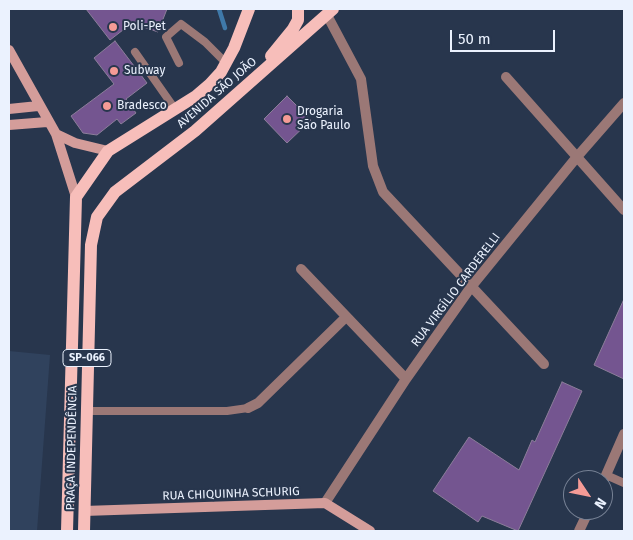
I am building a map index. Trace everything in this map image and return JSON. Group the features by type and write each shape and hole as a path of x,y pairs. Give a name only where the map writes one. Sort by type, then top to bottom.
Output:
{"main road":[{"name":"AVENIDA SÃO JOÃO","path":"76,197 108,151 175,109 210,84 226,63 249,9"},
{"path":"244,24 256,9"},
{"path":"246,87 293,29 298,20 298,9"},
{"name":"AVENIDA SÃO JOÃO","path":"115,192 195,131 329,11"},
{"path":"9,50 38,106 56,134 76,197"},
{"path":"9,109 38,106"},
{"path":"9,125 47,122"},
{"path":"56,134 75,143 108,151"},
{"name":"PRAÇA INDEPENDÊNCIA","path":"84,531 86,411 93,228 97,217 115,192"},
{"name":"PRAÇA INDEPENDÊNCIA","path":"67,531 76,197"},
{"path":"325,503 370,531"},
{"name":"RUA CHIQUINHA SCHURIG","path":"84,511 325,503"}],"street":[{"path":"329,11 361,79 373,166 383,192 544,364"},
{"path":"506,76 576,158 624,210"},
{"name":"RUA VIRGÍLIO CARDERELLI","path":"325,503 406,379 471,287 576,158 624,103"},
{"path":"301,269 406,379"},
{"path":"248,408 258,402 346,317"},
{"path":"608,470 624,434"}],"lane":[{"path":"179,63 166,37 181,24 186,25 226,63"},
{"path":"135,52 175,109"},
{"path":"86,411 227,411 248,408"}],"shaded area":[{"path":"9,351 50,355 37,531 9,531"}],"building":[{"name":"Poli-Pet","path":"86,9 167,9 158,32 132,23 110,40"},
{"path":"115,41 147,83 126,99 136,113 121,124 117,119 97,135 83,133 71,116 114,84 94,58"},
{"name":"Drogaria São Paulo","path":"287,96 311,120 287,143 264,119"},
{"path":"624,299 624,379 594,365"},
{"path":"562,382 582,391 518,531 482,516 478,522 433,491 469,437 519,470 532,440 535,442"}],"waterway":[{"path":"219,9 225,28"}],"place":[{"name":"Poli-Pet","path":"113,27"},
{"name":"Subway","path":"114,71"},
{"name":"Bradesco","path":"107,106"},
{"name":"Drogaria São Paulo","path":"287,119"}]}
